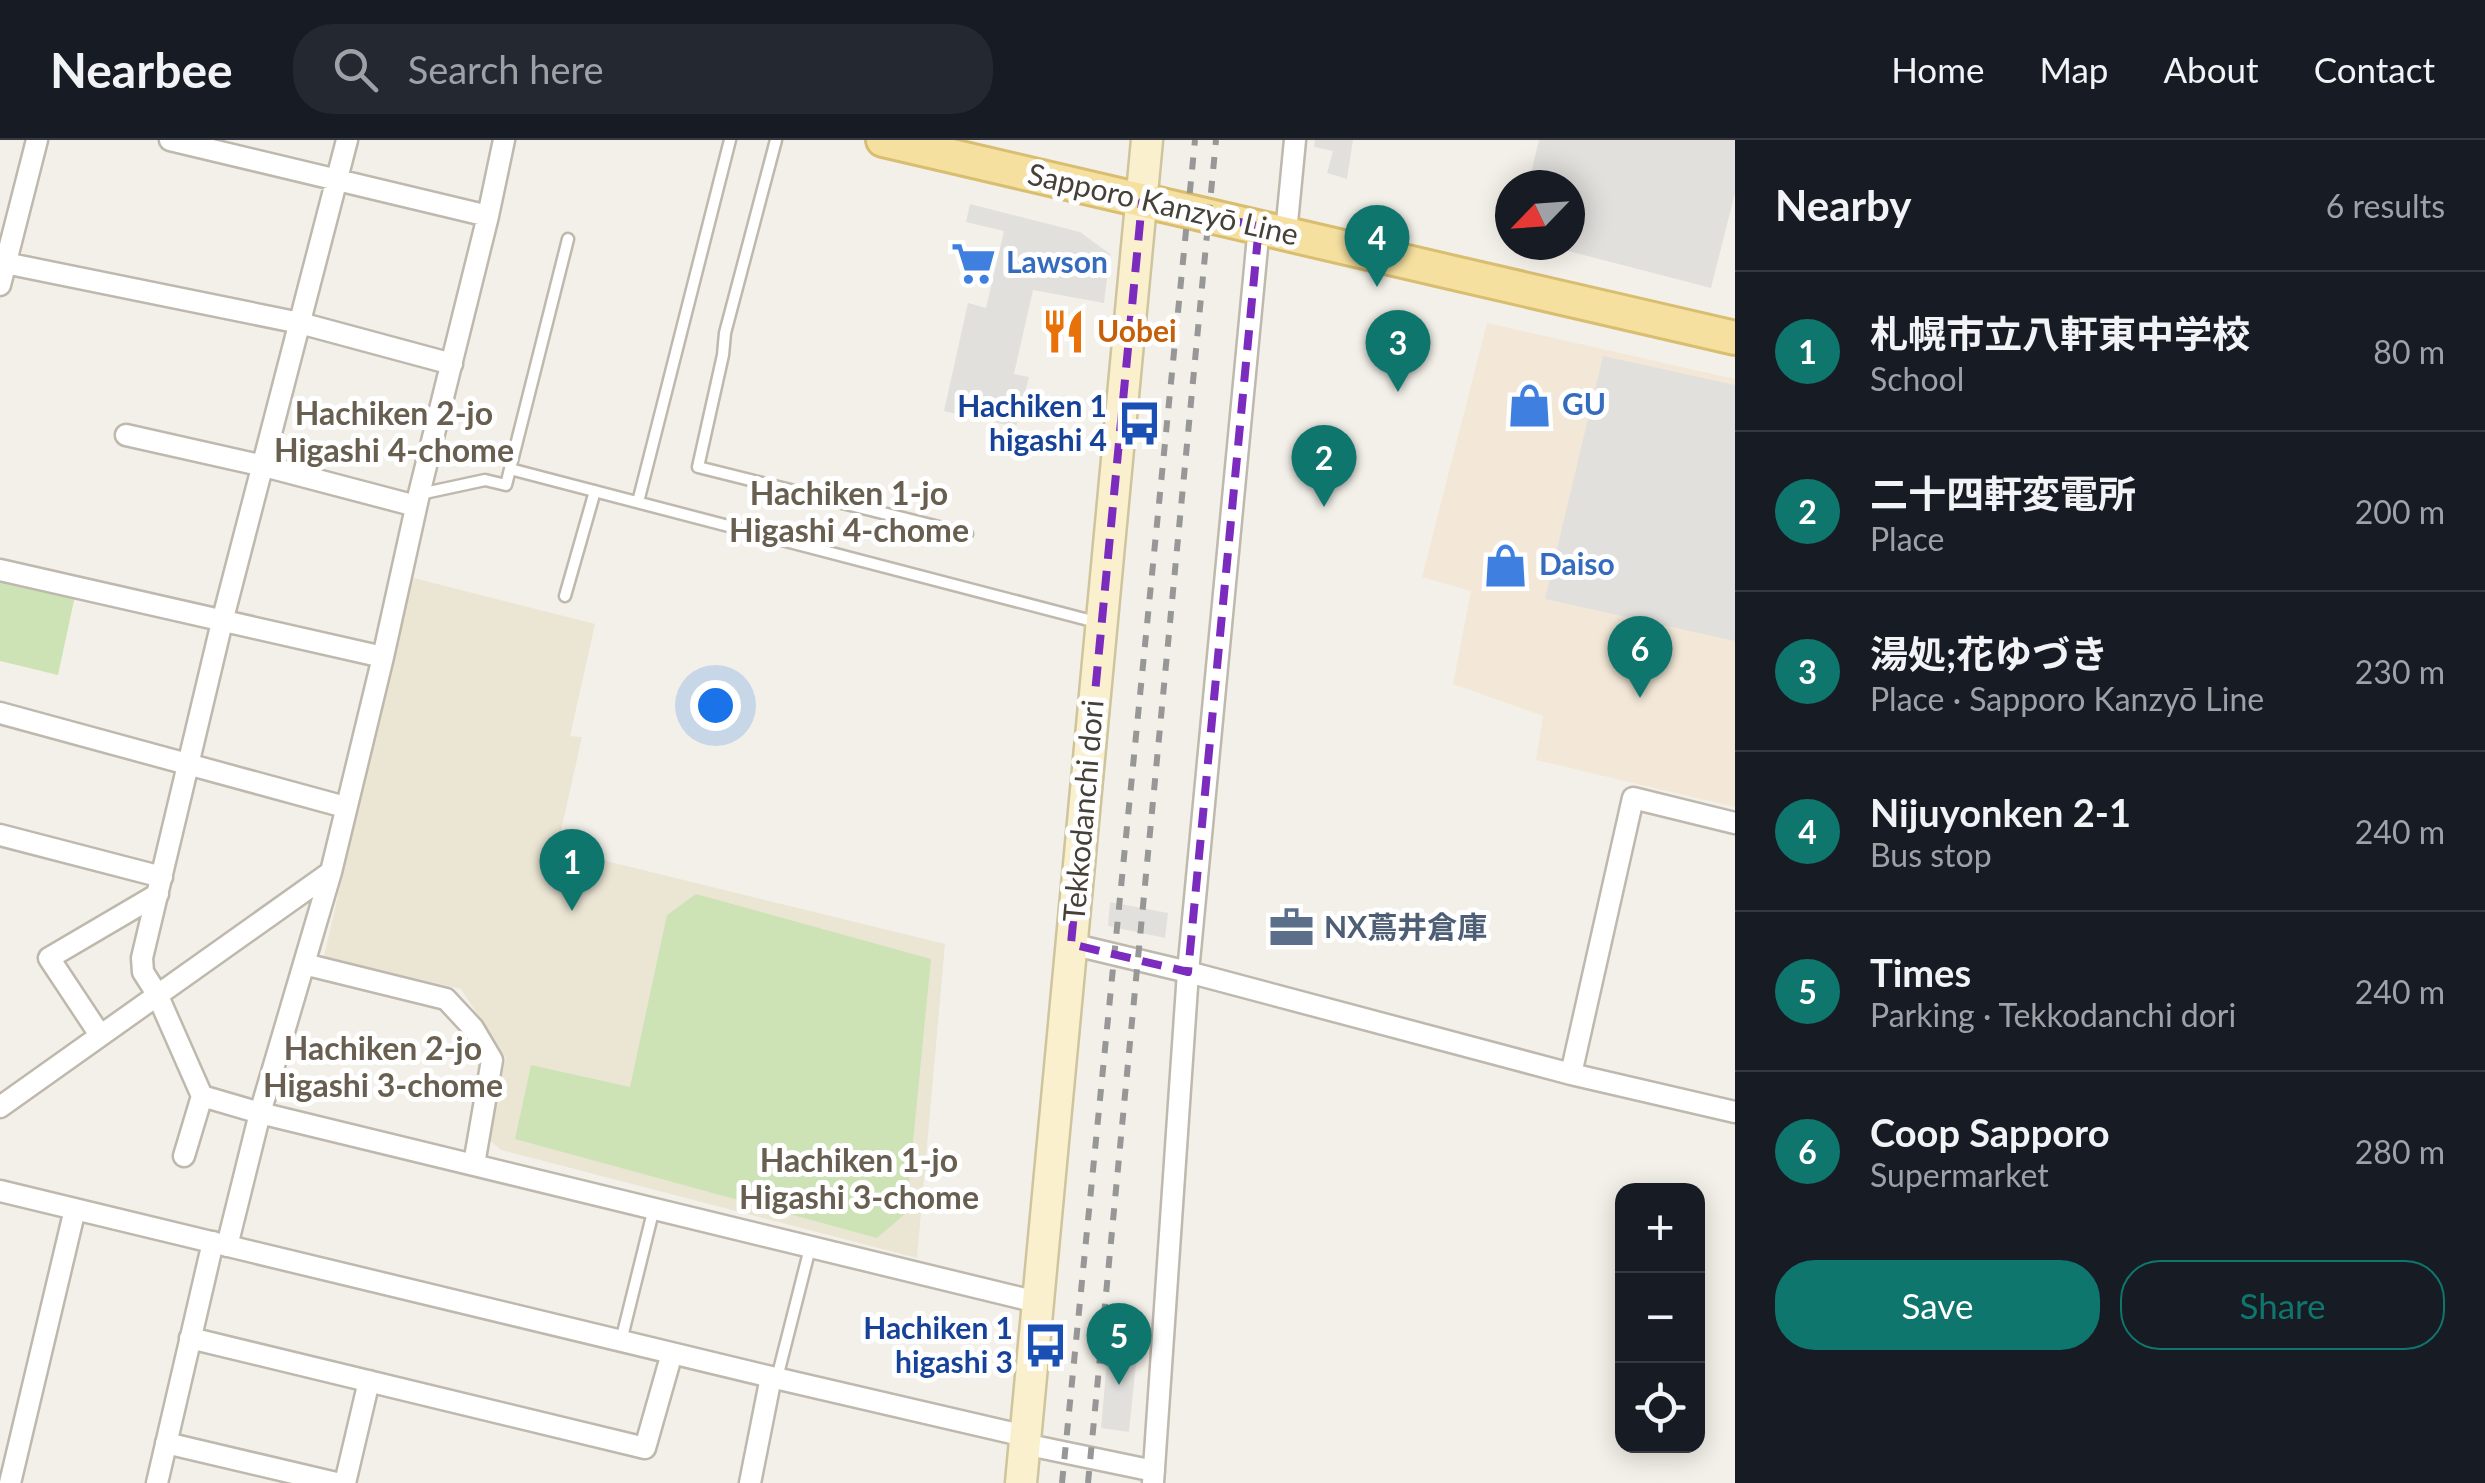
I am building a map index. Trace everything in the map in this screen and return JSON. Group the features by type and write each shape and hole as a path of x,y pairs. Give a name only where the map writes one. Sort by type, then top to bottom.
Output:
{"main road":[{"name":"Sapporo Kanzyō Line","path":"896,142 1735,338"}],"street":[{"path":"0,285 37,140"},
{"path":"170,140 488,216"},
{"path":"184,1156 202,1096 141,966 222,622 348,140"},
{"path":"157,1483 190,1338 331,872 504,140"},
{"name":"Tekkodanchi dori","path":"1021,1483 1147,140"},
{"path":"0,1191 1025,1440 1153,1477 1188,972 1273,230 1295,140"},
{"path":"6,263 300,323 452,364"},
{"path":"126,435 418,500"},
{"path":"0,570 383,657"},
{"path":"0,713 346,806"},
{"path":"1570,1074 1634,798 1735,822"},
{"path":"0,835 160,886"},
{"path":"0,1107 331,872"},
{"path":"100,1035 49,958 160,886"},
{"path":"1071,944 1570,1074 1735,1112"},
{"path":"304,964 446,999 472,1028 492,1060 474,1164"},
{"path":"202,1096 1037,1302"},
{"path":"10,1483 75,1209"},
{"path":"190,1338 645,1448 672,1353"},
{"path":"750,1483 774,1378"},
{"path":"346,1483 369,1382"},
{"path":"166,1443 336,1483"}],"lane":[{"path":"638,502 730,140"},
{"path":"776,140 725,333 698,466 967,534"},
{"path":"418,500 484,480 506,484 568,240"},
{"path":"510,469 1102,623"},
{"path":"564,596 595,491"},
{"path":"620,1341 654,1208"},
{"path":"774,1378 810,1246"}],"highlighted area":[{"path":"1142,202 1259,226 1188,972 1071,944"}],"shaded area":[{"path":"1315,140 1353,140 1347,179 1327,173 1333,151 1314,147"},
{"path":"1539,140 1735,140 1735,193 1711,288 1585,255 1585,170 1532,170"},
{"path":"970,204 1080,232 1110,254 1104,303 1033,290 1014,374 1029,377 1016,427 944,411 968,303 986,308 1004,231 966,222"},
{"path":"1487,323 1735,379 1735,807 1536,760 1543,716 1453,684 1471,591 1422,577"},
{"path":"1603,356 1735,385 1735,641 1545,599"},
{"path":"410,577 595,624 570,736 582,737 557,849 945,944 917,1258 501,1150 487,1138 506,1058 461,989 324,957"},
{"path":"1110,902 1168,913 1165,938 1108,926"},
{"path":"1109,1339 1138,1343 1129,1432 1101,1428"}],"green space":[{"path":"0,578 75,596 58,675 0,661"},
{"path":"696,894 931,959 906,1213 877,1238 515,1139 531,1065 630,1087 667,915"}],"railway":[{"path":"1062,1483 1195,140"},
{"path":"1088,1483 1216,140"}],"place":[{"name":"Lawson","path":"973,263"},
{"name":"Nijuyonken 2-1","path":"1377,287"},
{"name":"Uobei","path":"1064,332"},
{"name":"湯処;花ゆづき","path":"1398,392"},
{"name":"GU","path":"1529,405"},
{"name":"Hachiken 1 higashi 4","path":"1140,424"},
{"name":"二十四軒変電所","path":"1324,507"},
{"name":"Daiso","path":"1506,565"},
{"name":"Coop Sapporo","path":"1640,698"},
{"name":"札幌市立八軒東中学校","path":"572,911"},
{"name":"NX蔦井倉庫","path":"1291,928"},
{"name":"Hachiken 1 higashi 3","path":"1046,1346"},
{"name":"Times","path":"1119,1385"}],"district":[{"name":"Hachiken 2-jo Higashi 4-chome","path":"394,432"},
{"name":"Hachiken 1-jo Higashi 4-chome","path":"849,512"},
{"name":"Hachiken 2-jo Higashi 3-chome","path":"383,1068"},
{"name":"Hachiken 1-jo Higashi 3-chome","path":"859,1180"}]}
